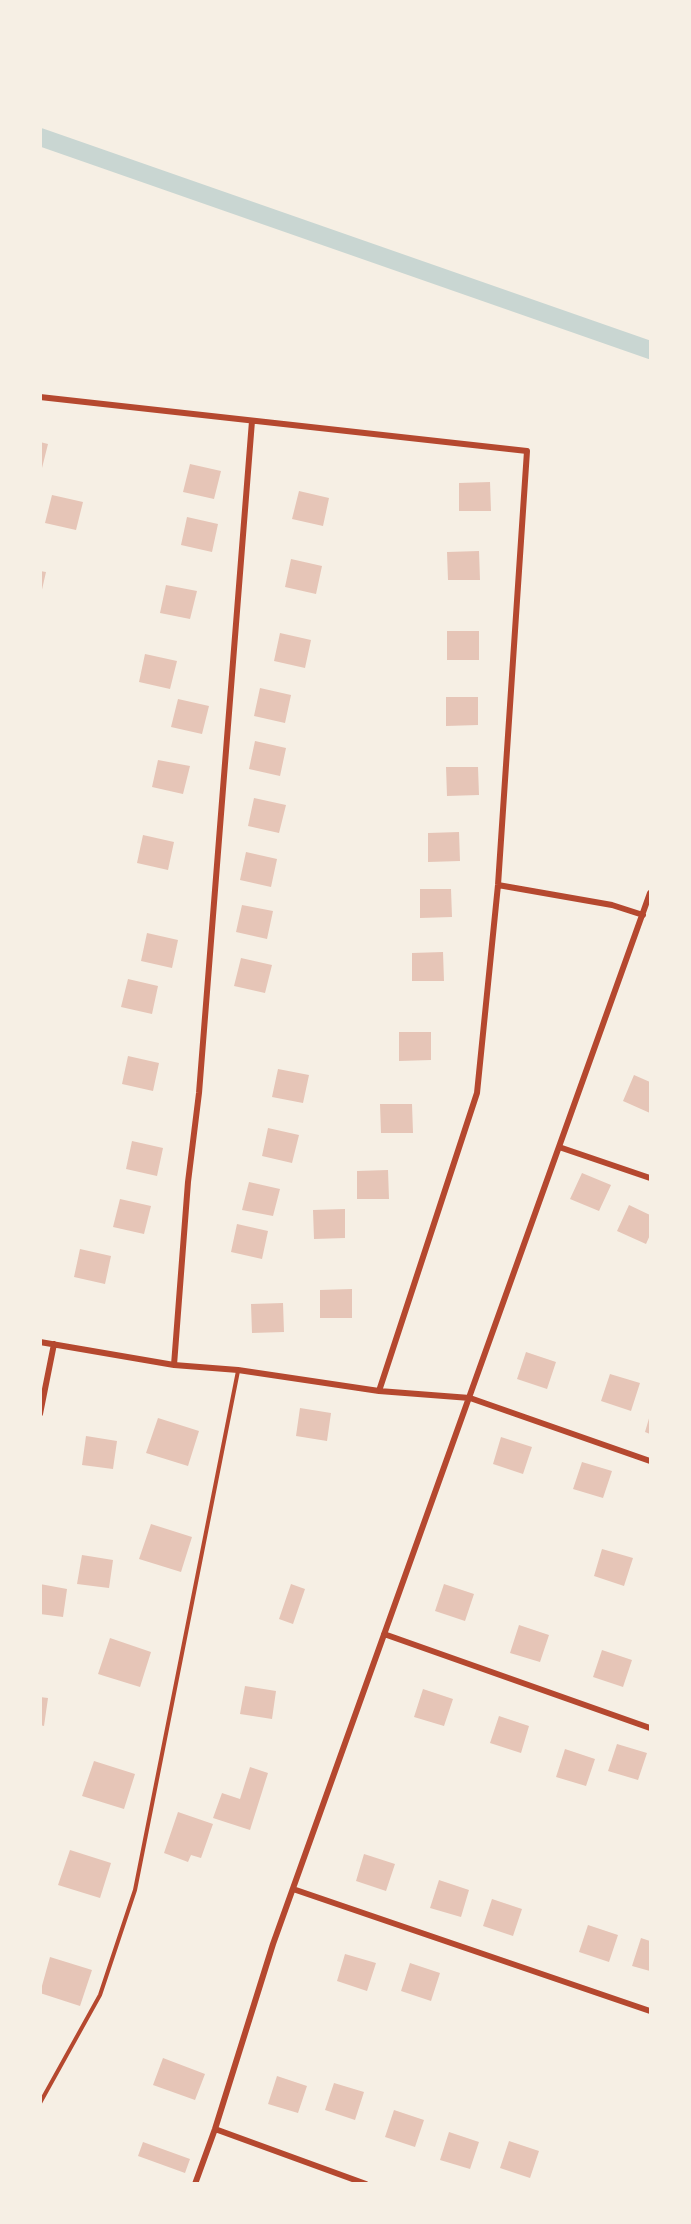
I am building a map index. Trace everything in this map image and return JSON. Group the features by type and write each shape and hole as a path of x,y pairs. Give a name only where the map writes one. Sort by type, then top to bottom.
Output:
{"street":[{"path":"40,398 527,451 498,885 477,1093 380,1391"},
{"path":"174,1365 188,1182 200,1081 252,421"},
{"path":"498,885 612,905 643,915"},
{"path":"195,2184 293,1889 651,893"},
{"path":"559,1147 651,1178"},
{"path":"40,1342 174,1365 238,1370 380,1391 470,1398 651,1461"},
{"path":"40,1414 54,1344"},
{"path":"384,1634 651,1728"},
{"path":"293,1889 651,2011"},
{"path":"215,2129 366,2184"}],"lane":[{"path":"40,2103 100,1995 135,1890 238,1370"}],"building":[{"path":"40,442 48,444 41,472 40,472"},
{"path":"190,464 221,471 214,499 183,492"},
{"path":"490,482 491,511 459,511 459,483"},
{"path":"299,491 329,498 323,526 292,519"},
{"path":"52,495 83,502 76,530 45,523"},
{"path":"187,517 218,524 212,552 181,545"},
{"path":"479,551 480,580 448,580 447,552"},
{"path":"291,559 322,566 316,594 285,587"},
{"path":"40,571 46,572 41,594 40,594"},
{"path":"166,585 197,591 190,619 160,613"},
{"path":"447,631 479,631 479,660 447,660"},
{"path":"280,633 311,640 305,668 274,661"},
{"path":"145,654 177,661 170,689 139,682"},
{"path":"260,688 291,695 285,723 254,716"},
{"path":"446,697 478,697 478,725 446,726"},
{"path":"178,699 209,706 202,734 171,727"},
{"path":"255,741 286,748 280,776 249,769"},
{"path":"158,760 190,766 183,794 152,787"},
{"path":"446,767 478,767 479,795 447,796"},
{"path":"254,798 286,805 279,833 248,826"},
{"path":"459,832 460,861 428,862 428,833"},
{"path":"143,835 174,842 168,870 137,863"},
{"path":"246,852 277,859 271,887 240,880"},
{"path":"420,889 451,889 452,917 420,918"},
{"path":"242,905 273,911 267,939 236,932"},
{"path":"147,933 178,940 172,968 141,961"},
{"path":"443,952 444,981 412,981 412,953"},
{"path":"241,958 272,965 265,993 234,986"},
{"path":"128,979 158,986 152,1014 121,1007"},
{"path":"399,1032 431,1032 431,1060 399,1061"},
{"path":"128,1056 159,1063 153,1091 122,1084"},
{"path":"278,1069 309,1075 303,1103 272,1097"},
{"path":"634,1075 650,1082 650,1113 623,1101"},
{"path":"380,1104 412,1104 413,1133 381,1133"},
{"path":"268,1128 299,1135 292,1163 262,1156"},
{"path":"132,1141 163,1148 157,1176 126,1169"},
{"path":"388,1170 389,1199 357,1199 357,1171"},
{"path":"582,1173 611,1185 599,1211 570,1199"},
{"path":"249,1182 280,1189 273,1216 242,1210"},
{"path":"120,1199 151,1206 144,1234 113,1227"},
{"path":"629,1205 650,1215 650,1235 646,1244 617,1231"},
{"path":"345,1209 345,1238 314,1239 313,1210"},
{"path":"237,1224 268,1231 262,1259 231,1252"},
{"path":"80,1249 111,1256 105,1284 74,1277"},
{"path":"352,1289 352,1318 320,1318 320,1290"},
{"path":"283,1303 284,1332 252,1333 251,1304"},
{"path":"526,1352 556,1362 547,1389 517,1379"},
{"path":"610,1374 640,1383 631,1411 601,1401"},
{"path":"300,1408 331,1413 327,1441 296,1436"},
{"path":"650,1415 650,1434 645,1432"},
{"path":"158,1418 199,1431 188,1466 146,1453"},
{"path":"86,1436 117,1441 113,1469 82,1465"},
{"path":"501,1437 532,1447 523,1474 493,1464"},
{"path":"582,1462 612,1471 603,1498 573,1489"},
{"path":"151,1524 192,1537 181,1572 139,1559"},
{"path":"602,1549 633,1558 624,1586 594,1576"},
{"path":"82,1555 113,1560 109,1588 77,1584"},
{"path":"40,1584 67,1589 63,1617 40,1614"},
{"path":"291,1584 305,1589 293,1624 279,1619"},
{"path":"444,1584 474,1594 465,1621 435,1611"},
{"path":"519,1625 549,1635 540,1662 510,1653"},
{"path":"110,1638 151,1652 140,1687 98,1674"},
{"path":"602,1650 632,1660 623,1687 593,1677"},
{"path":"245,1686 276,1691 272,1719 240,1714"},
{"path":"423,1689 453,1699 444,1726 414,1717"},
{"path":"40,1697 48,1698 44,1726 40,1725"},
{"path":"499,1716 529,1726 521,1753 490,1743"},
{"path":"617,1744 647,1753 638,1780 608,1771"},
{"path":"565,1749 595,1759 586,1786 556,1777"},
{"path":"94,1761 135,1774 124,1809 82,1796"},
{"path":"250,1767 268,1773 250,1830 213,1818 222,1793 240,1799"},
{"path":"178,1812 213,1824 201,1858 191,1855 188,1862 164,1853"},
{"path":"70,1850 111,1863 100,1898 58,1885"},
{"path":"364,1854 395,1864 386,1891 356,1881"},
{"path":"439,1880 469,1890 461,1917 430,1908"},
{"path":"492,1899 522,1909 513,1936 483,1926"},
{"path":"588,1925 618,1935 609,1962 579,1952"},
{"path":"641,1938 650,1941 650,1971 632,1966"},
{"path":"345,1954 376,1963 367,1991 337,1981"},
{"path":"50,1957 92,1970 80,2006 40,1993"},
{"path":"410,1963 440,1973 431,2001 401,1991"},
{"path":"163,2058 205,2074 195,2100 153,2085"},
{"path":"277,2076 307,2086 298,2113 268,2104"},
{"path":"334,2083 364,2092 355,2120 325,2110"},
{"path":"394,2110 424,2120 415,2147 385,2137"},
{"path":"449,2132 479,2142 470,2169 440,2160"},
{"path":"509,2141 539,2151 530,2178 500,2168"},
{"path":"143,2142 190,2159 185,2173 138,2156"}],"waterway":[{"path":"40,137 650,350"}]}
